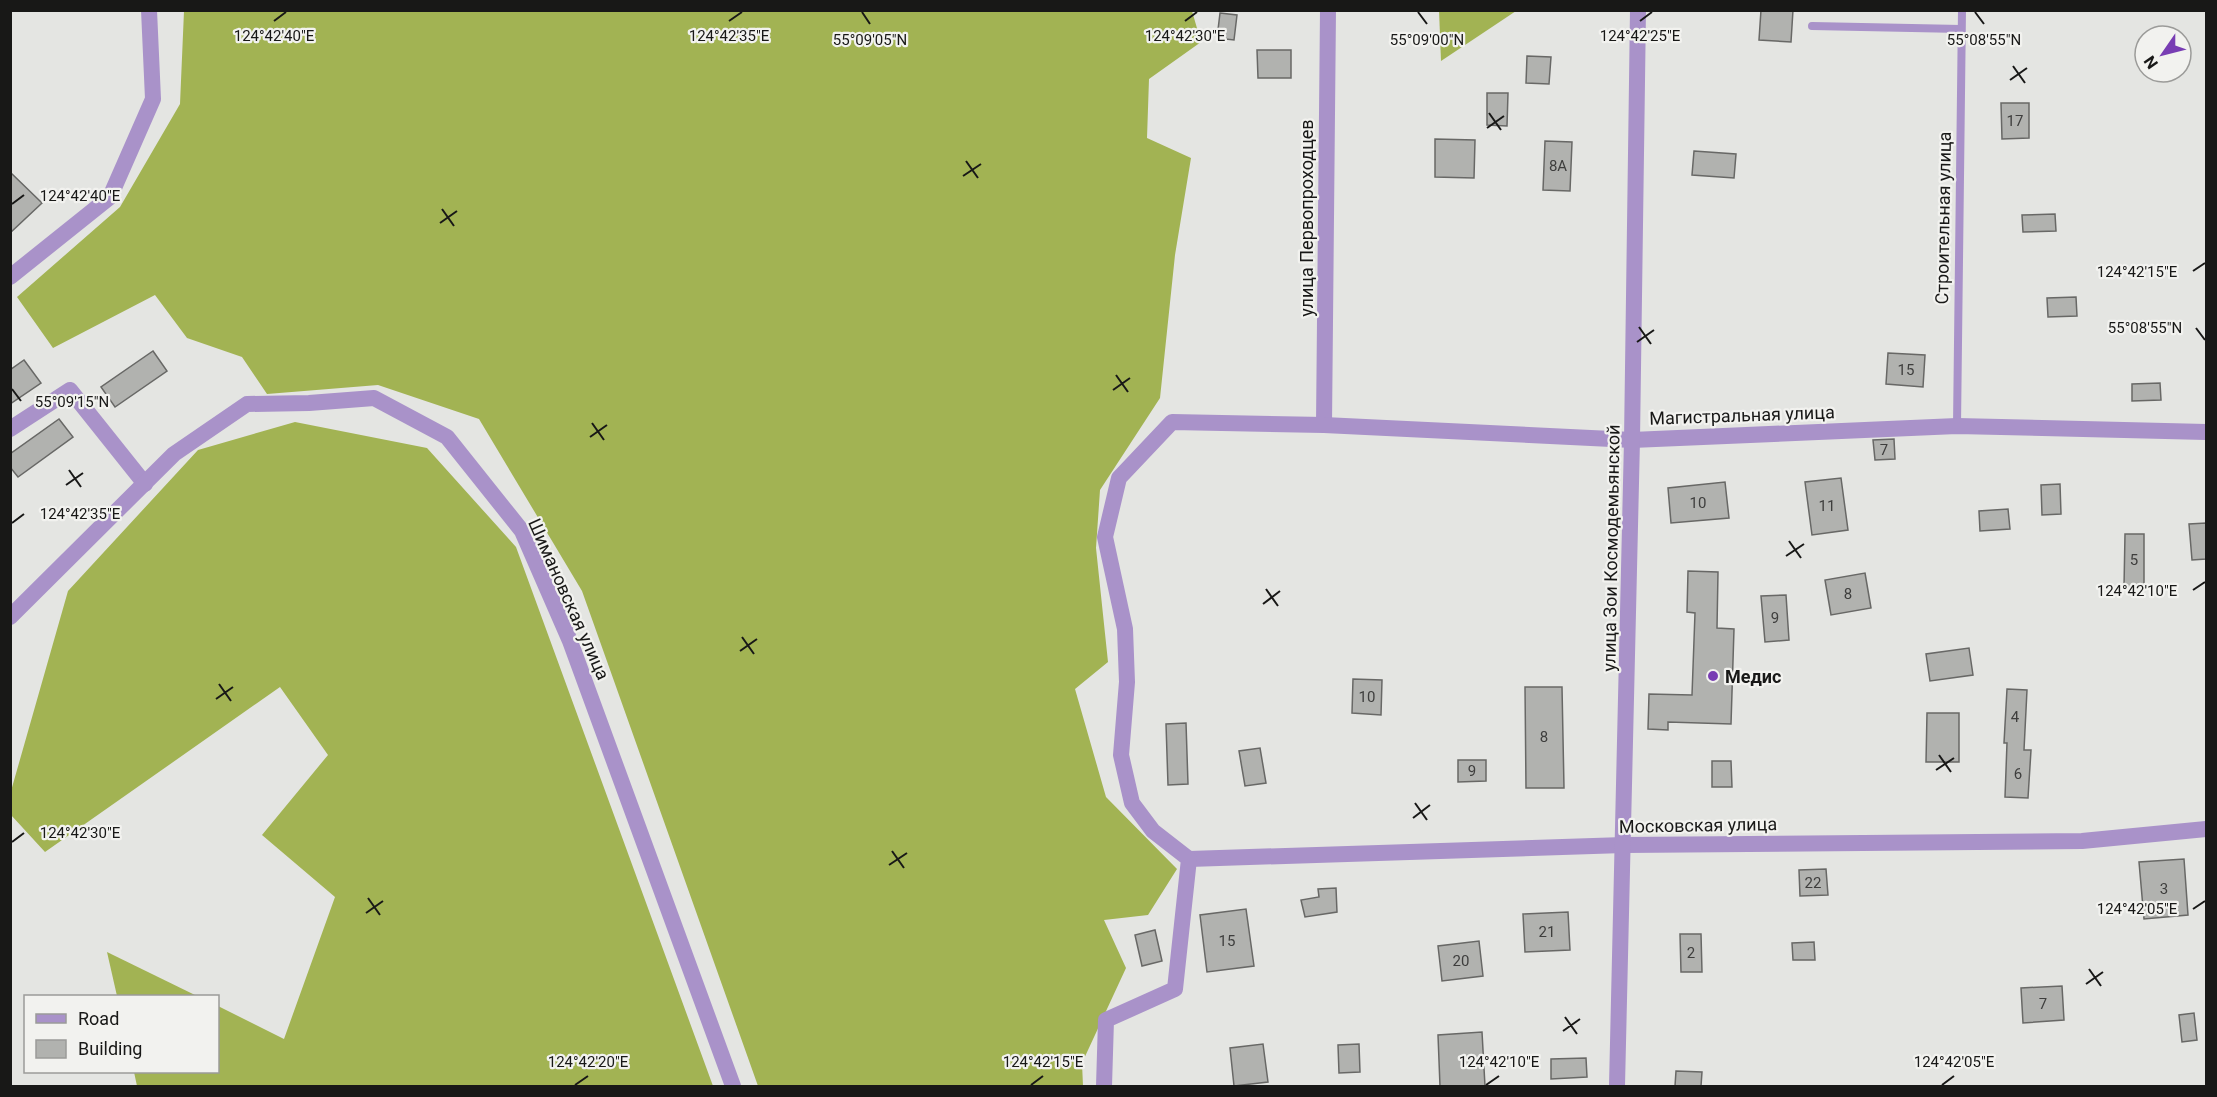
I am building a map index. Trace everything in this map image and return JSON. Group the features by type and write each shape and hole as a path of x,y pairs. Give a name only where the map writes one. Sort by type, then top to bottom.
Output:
{"street":[{"path":"10,277 110,197 153,99 149,10"},
{"name":"улица Первопроходцев","path":"1324,425 1328,10"},
{"name":"улица Зои Космодемьянской","path":"1617,1086 1632,440 1638,10"},
{"path":"10,429 70,390 145,484"},
{"name":"Шимановская улица","path":"10,617 174,454 247,404 309,403 374,398 447,437 522,531 570,641 733,1086"},
{"name":"Магистральная улица","path":"1189,859 1153,831 1132,803 1121,755 1127,682 1125,629 1105,537 1119,478 1172,422 1324,425 1632,440 1957,426 2206,432"},
{"name":"Московская улица","path":"1189,859 1624,844 2082,841 2206,829"},
{"path":"1104,1086 1106,1020 1175,989 1189,859"}],"lane":[{"name":"Строительная улица","path":"1957,426 1962,10"},
{"path":"1812,26 1961,29"}],"green space":[{"path":"1439,10 1516,10 1516,11 1441,61"},
{"path":"184,11 1192,11 1201,42 1149,79 1147,138 1191,158 1175,255 1160,398 1100,490 1096,548 1108,662 1075,689 1106,797 1177,869 1148,915 1104,920 1126,968 1082,1063 1083,1086 758,1086 582,591 479,419 378,385 267,394 242,357 187,338 155,295 53,348 17,297 120,207 180,104"},
{"path":"295,422 427,448 516,547 713,1086 137,1086 134,1073 219,1073 219,1006 284,1039 335,897 262,835 328,755 280,687 45,852 11,815 11,791 68,591 198,450"},
{"path":"107,952 195,995 117,995"}],"building":[{"path":"1761,10 1793,10 1791,42 1759,40"},
{"path":"1220,13 1237,15 1234,40 1217,38"},
{"path":"1257,50 1291,50 1291,78 1258,78"},
{"path":"1527,56 1551,57 1549,84 1526,83"},
{"path":"1487,93 1508,93 1507,126 1487,125"},
{"path":"2001,103 2029,103 2029,138 2002,139"},
{"path":"1435,139 1475,140 1474,178 1435,177"},
{"path":"1545,141 1572,142 1570,191 1543,190"},
{"path":"1694,151 1736,154 1734,178 1692,175"},
{"path":"10,172 42,203 10,233"},
{"path":"2055,214 2056,231 2023,232 2022,215"},
{"path":"2076,297 2077,316 2048,317 2047,298"},
{"path":"153,351 167,371 115,407 101,387"},
{"path":"1888,353 1925,355 1923,387 1886,384"},
{"path":"24,360 41,383 10,404 10,370"},
{"path":"2160,383 2161,400 2132,401 2132,384"},
{"path":"59,419 73,437 18,477 10,467 10,454"},
{"path":"1894,439 1895,459 1875,460 1873,440"},
{"path":"1841,478 1848,530 1812,535 1805,482"},
{"path":"1725,482 1729,518 1671,523 1668,488"},
{"path":"2060,484 2061,514 2042,515 2041,485"},
{"path":"2008,509 2010,529 1980,531 1979,511"},
{"path":"2206,523 2206,559 2192,560 2189,524"},
{"path":"2125,534 2144,534 2144,587 2124,587"},
{"path":"1688,571 1718,572 1717,628 1734,629 1731,724 1668,722 1668,730 1648,729 1649,694 1692,695 1695,613 1687,612"},
{"path":"1865,573 1871,608 1831,615 1825,580"},
{"path":"1786,595 1789,640 1765,642 1761,596"},
{"path":"1969,648 1973,675 1930,681 1926,654"},
{"path":"1353,679 1382,680 1381,715 1352,713"},
{"path":"1525,687 1562,687 1564,788 1526,788"},
{"path":"2007,689 2027,690 2024,750 2031,750 2028,798 2005,797 2007,743 2004,743"},
{"path":"1927,713 1959,713 1959,762 1926,762"},
{"path":"1186,723 1188,784 1168,785 1166,724"},
{"path":"1260,748 1266,783 1245,786 1239,751"},
{"path":"1458,760 1486,760 1486,781 1458,782"},
{"path":"1712,761 1731,761 1732,787 1712,787"},
{"path":"2184,859 2188,915 2144,919 2139,862"},
{"path":"1826,869 1828,895 1800,896 1799,870"},
{"path":"1336,888 1337,912 1305,917 1301,900 1319,897 1318,889"},
{"path":"1246,909 1254,966 1207,972 1200,915"},
{"path":"1568,912 1570,950 1525,952 1523,914"},
{"path":"1155,930 1162,961 1142,966 1135,935"},
{"path":"1680,934 1701,934 1702,972 1681,972"},
{"path":"1479,941 1483,976 1442,981 1438,946"},
{"path":"1814,942 1815,960 1793,960 1792,943"},
{"path":"2062,986 2064,1020 2023,1023 2021,988"},
{"path":"2194,1013 2197,1040 2182,1042 2179,1015"},
{"path":"1482,1032 1485,1086 1440,1086 1438,1035"},
{"path":"1263,1044 1268,1082 1234,1086 1230,1048"},
{"path":"1359,1044 1360,1072 1339,1073 1338,1045"},
{"path":"1586,1058 1587,1077 1551,1079 1551,1059"},
{"path":"1676,1071 1702,1072 1701,1086 1675,1086"}],"place":[{"name":"Медис","path":"1713,676"}]}
